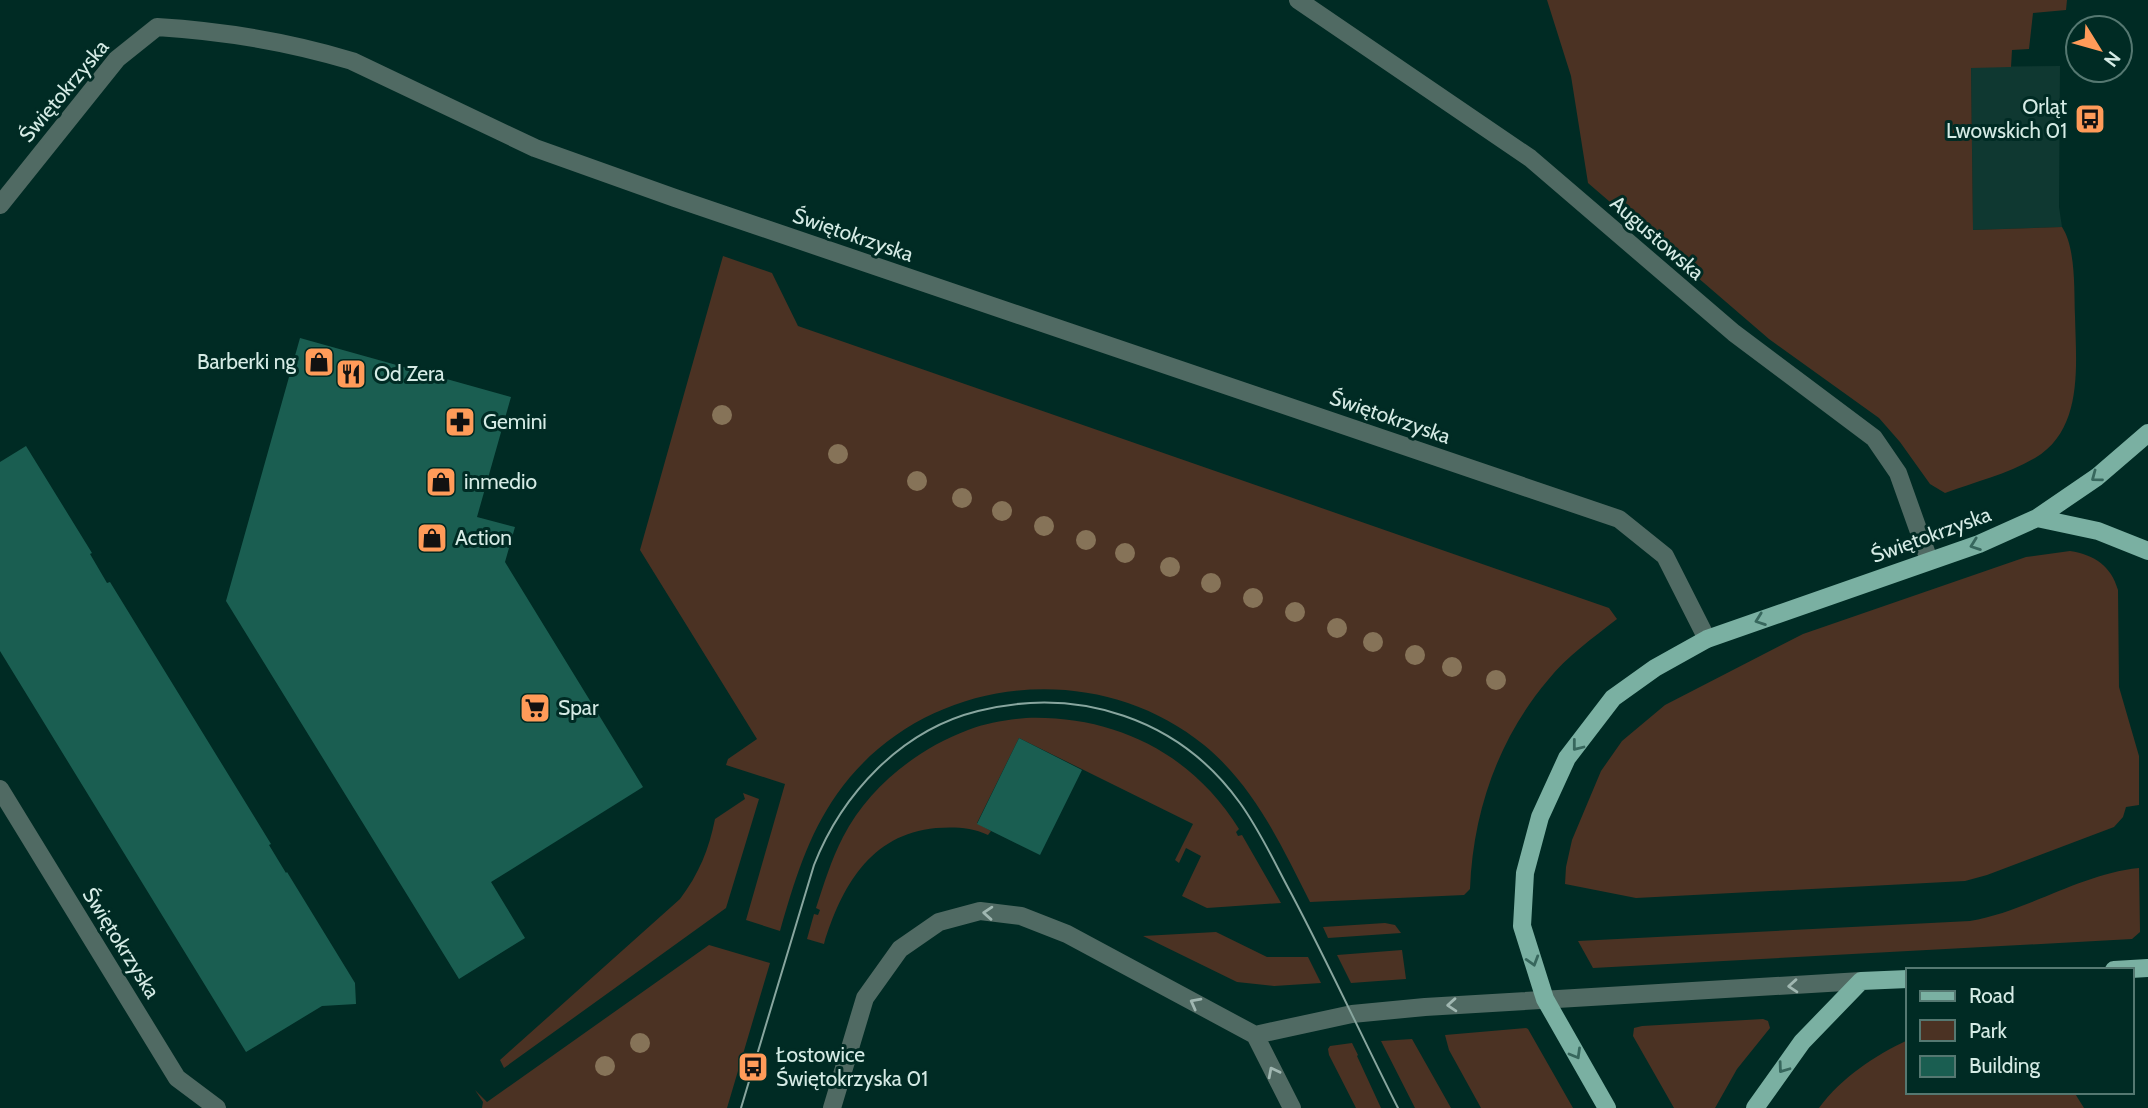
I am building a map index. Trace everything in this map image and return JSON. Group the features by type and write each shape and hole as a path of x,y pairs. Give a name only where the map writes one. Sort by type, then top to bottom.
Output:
{"main road":[{"name":"Świętokrzyska","path":"1607,1108 1545,999 1522,926 1525,873 1540,817 1567,758 1613,698 1655,668 1707,639 1979,544 2037,518 2097,477 2148,433"},
{"path":"2037,518 2098,531 2148,551"},
{"path":"1755,1108 1802,1042 1861,981 1906,979"}],"lane":[{"name":"Augustowska","path":"1298,0 1530,158 1734,333 1874,438 1898,473 1929,560"},
{"name":"Świętokrzyska","path":"0,205 117,59 157,27 206,30 326,53 352,61 535,148 697,206 1619,519 1665,556 1707,639"},
{"name":"Świętokrzyska","path":"0,789 177,1078 217,1108"},
{"path":"832,1108 864,998 900,949 939,922 980,911 1021,916 1067,934 1255,1035 1292,1108"},
{"path":"1255,1035 1352,1014 1545,999 1861,981"}],"shaded area":[{"path":"2060,66 2059,207 2062,227 1973,230 1971,67"}],"green space":[{"path":"1547,0 2067,0 2066,10 2033,13 2029,49 2012,50 2011,67 1971,68 1973,230 2062,227 2070,246 2074,282 2076,374 2069,413 2051,446 2014,469 1945,493 1930,484 1879,418 1769,339 1588,183 1571,76"},
{"path":"723,256 772,273 798,326 1609,608 1617,619 1555,671 1530,703 1502,752 1491,778 1476,832 1470,889 1464,895 1310,902 1277,838 1252,798 1222,761 1204,745 1160,716 1112,698 1061,690 1010,692 960,703 914,724 872,754 837,794 818,826 797,877 780,931 746,920 785,784 726,765 728,759 757,739 640,550"},
{"path":"2070,551 2087,555 2101,563 2111,574 2118,590 2119,687 2139,756 2139,805 2126,807 2123,817 2114,827 1965,881 1636,898 1565,884 1572,840 1601,771 1622,741 1665,705 1803,634 2026,557"},
{"path":"1026,718 1090,723 1148,744 1174,760 1198,779 1220,802 1239,829 1236,832 1238,836 1242,835 1281,903 1207,908 1182,896 1201,856 1186,848 1179,863 1175,860 1193,824 1019,738 977,823 991,831 988,835 962,828 936,828 913,832 893,841 862,867 850,884 839,903 824,944 807,939 814,914 818,915 820,910 816,908 839,846 853,819 880,787 913,759 949,738 982,725"},
{"path":"743,793 759,799 726,908 504,1068 500,1060 680,899 702,861 715,819 745,799"},
{"path":"2139,868 2140,932 2132,939 1593,968 1578,941 1970,921 2013,909 2096,877"},
{"path":"1385,923 1395,925 1401,933 1328,938 1323,927"},
{"path":"1216,932 1267,957 1308,957 1321,983 1274,986 1237,982 1143,936"},
{"path":"709,945 770,963 727,1108 482,1108 483,1102 475,1090 487,1102"},
{"path":"1402,950 1406,979 1351,983 1337,955"},
{"path":"1763,1019 1768,1021 1770,1028 1737,1069 1715,1108 1674,1108 1633,1036 1634,1028 1642,1026"},
{"path":"1526,1028 1573,1108 1481,1108 1449,1050 1445,1035"},
{"path":"1412,1039 1451,1108 1415,1108 1381,1041"},
{"path":"1906,1041 1906,1094 2075,1094 2084,1108 1819,1108 1859,1068"},
{"path":"1352,1043 1381,1108 1356,1108 1329,1055 1330,1046"}],"building":[{"path":"300,338 511,397 477,517 515,527 505,562 643,787 491,882 525,938 459,979 226,601"},
{"path":"26,446 92,553 90,554 107,583 110,582 355,983 356,1004 322,1006 246,1052 0,651 0,462"},
{"path":"1019,738 1082,770 1040,855 977,824"}],"tram line":[{"path":"741,1108 814,865 826,839 858,790 900,749 950,720 1015,704 1053,703 1089,707 1124,716 1157,730 1187,749 1215,774 1240,803 1261,837 1319,948 1398,1108"}],"place":[{"name":"Orląt Lwowskich 01","path":"2090,119"},
{"name":"Barberki ng","path":"319,362"},
{"name":"Od Zera","path":"351,374"},
{"name":"Gemini","path":"460,422"},
{"name":"inmedio","path":"441,482"},
{"name":"Action","path":"432,538"},
{"name":"Spar","path":"535,708"},
{"name":"Łostowice Świętokrzyska 01","path":"753,1067"}]}
